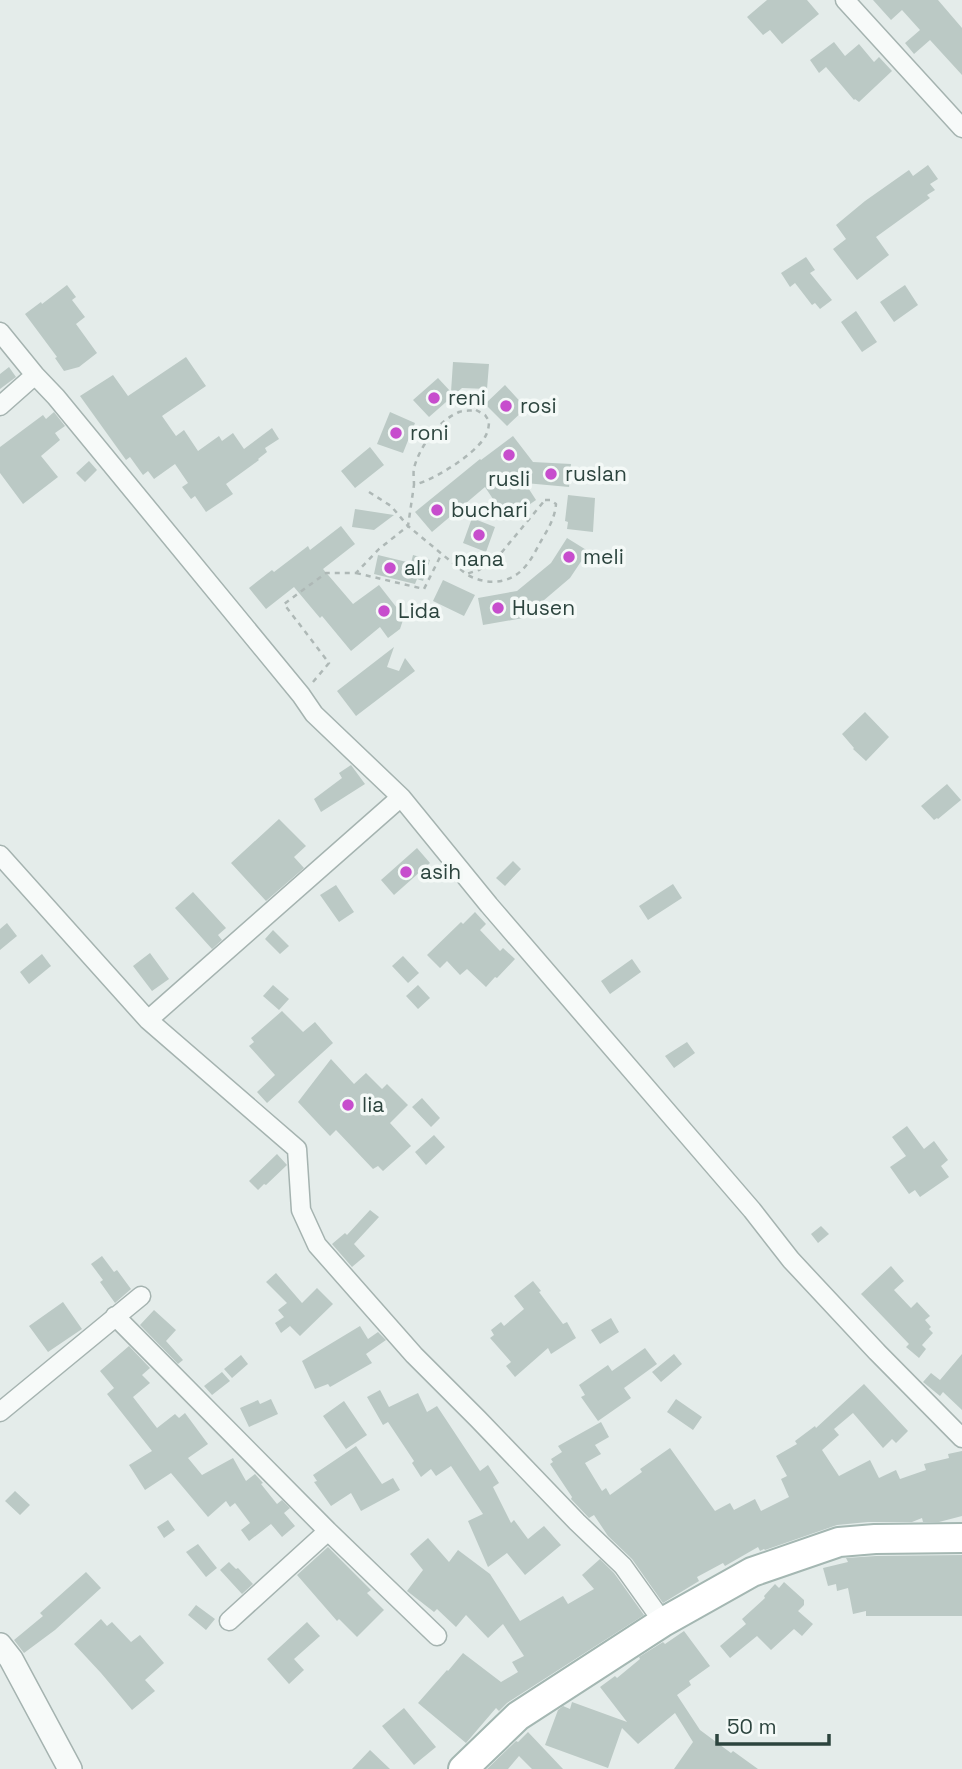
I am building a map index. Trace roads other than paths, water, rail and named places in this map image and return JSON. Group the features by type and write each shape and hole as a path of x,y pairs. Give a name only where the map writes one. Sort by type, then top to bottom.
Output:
{"main road":[{"path":"463,1769 518,1716 663,1622 752,1572 839,1542 962,1538"}],"street":[{"path":"845,0 962,128"},
{"path":"0,332 57,397 302,695 314,714 401,797 489,905 752,1210 791,1260 962,1438"},
{"path":"0,406 36,375"},
{"path":"148,1020 401,797"},
{"path":"0,855 148,1020 297,1149 300,1210 317,1245 414,1355 623,1566 663,1622"},
{"path":"0,1412 141,1296"},
{"path":"115,1317 328,1531 437,1636"},
{"path":"229,1621 328,1531"},
{"path":"0,1645 17,1670 71,1769"}],"place":[{"name":"reni","path":"434,398"},
{"name":"rosi","path":"506,406"},
{"name":"roni","path":"396,433"},
{"name":"rusli","path":"509,455"},
{"name":"ruslan","path":"551,474"},
{"name":"buchari","path":"437,510"},
{"name":"nana","path":"479,535"},
{"name":"meli","path":"569,557"},
{"name":"ali","path":"390,568"},
{"name":"Husen","path":"498,608"},
{"name":"Lida","path":"384,611"},
{"name":"asih","path":"406,872"},
{"name":"lia","path":"348,1105"}]}
